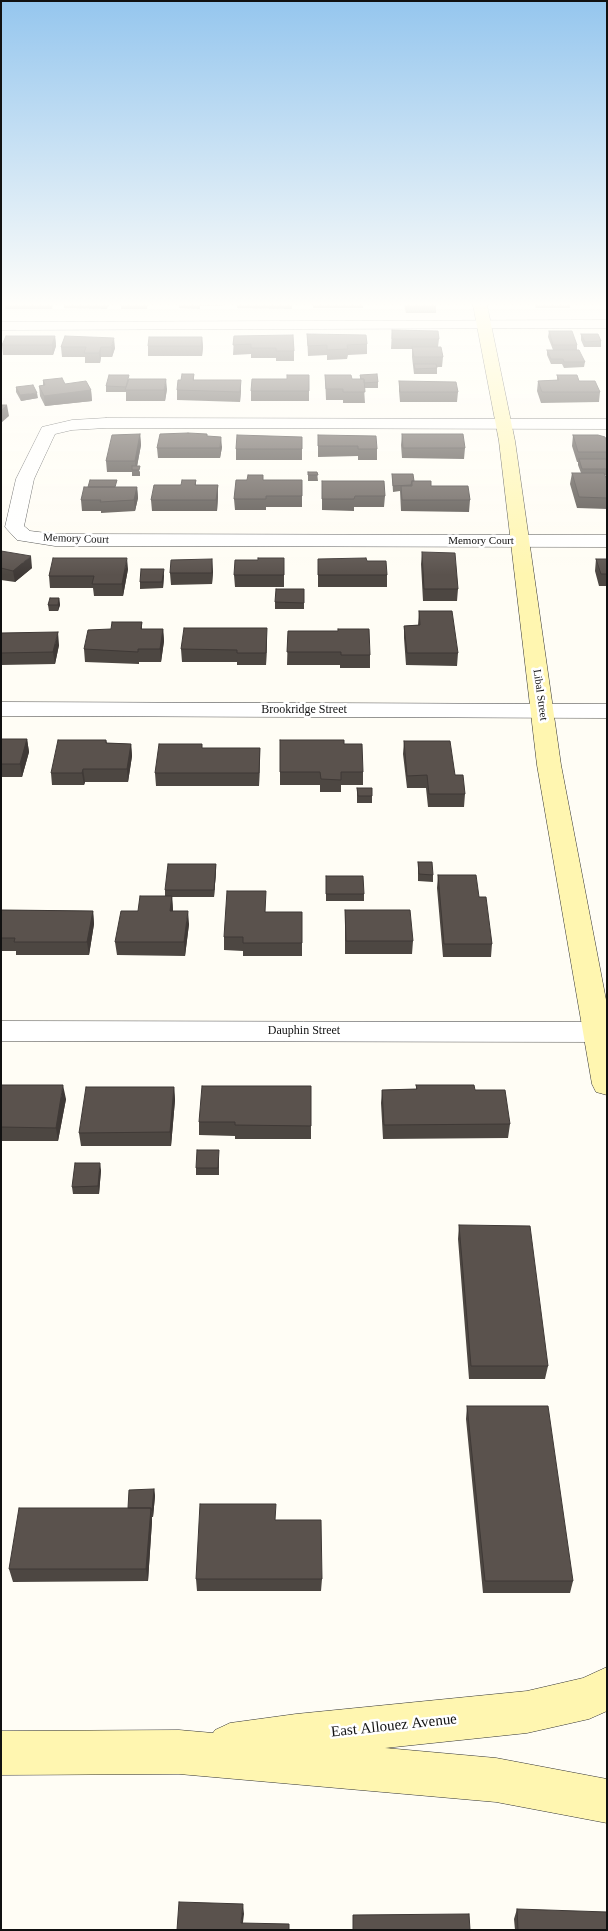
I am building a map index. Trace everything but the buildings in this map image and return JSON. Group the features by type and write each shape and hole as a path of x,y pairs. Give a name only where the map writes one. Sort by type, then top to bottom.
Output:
{"street":[{"name":"Libal Street","path":"498,395 504,424 549,765 601,1032 607,1084"},
{"name":"Memory Court","path":"504,424 106,423 72,425 48,431 25,479 14,527 24,536 55,540 520,541"},
{"path":"504,424 607,424"},
{"path":"520,541 607,541"},
{"name":"Brookridge Street","path":"1,709 607,711"},
{"name":"Dauphin Street","path":"1,1031 601,1032"},
{"name":"East Allouez Avenue","path":"179,1752 296,1736 527,1712 589,1698 607,1688"},
{"name":"East Allouez Avenue","path":"1,1753 179,1752 496,1780 607,1801"}]}
